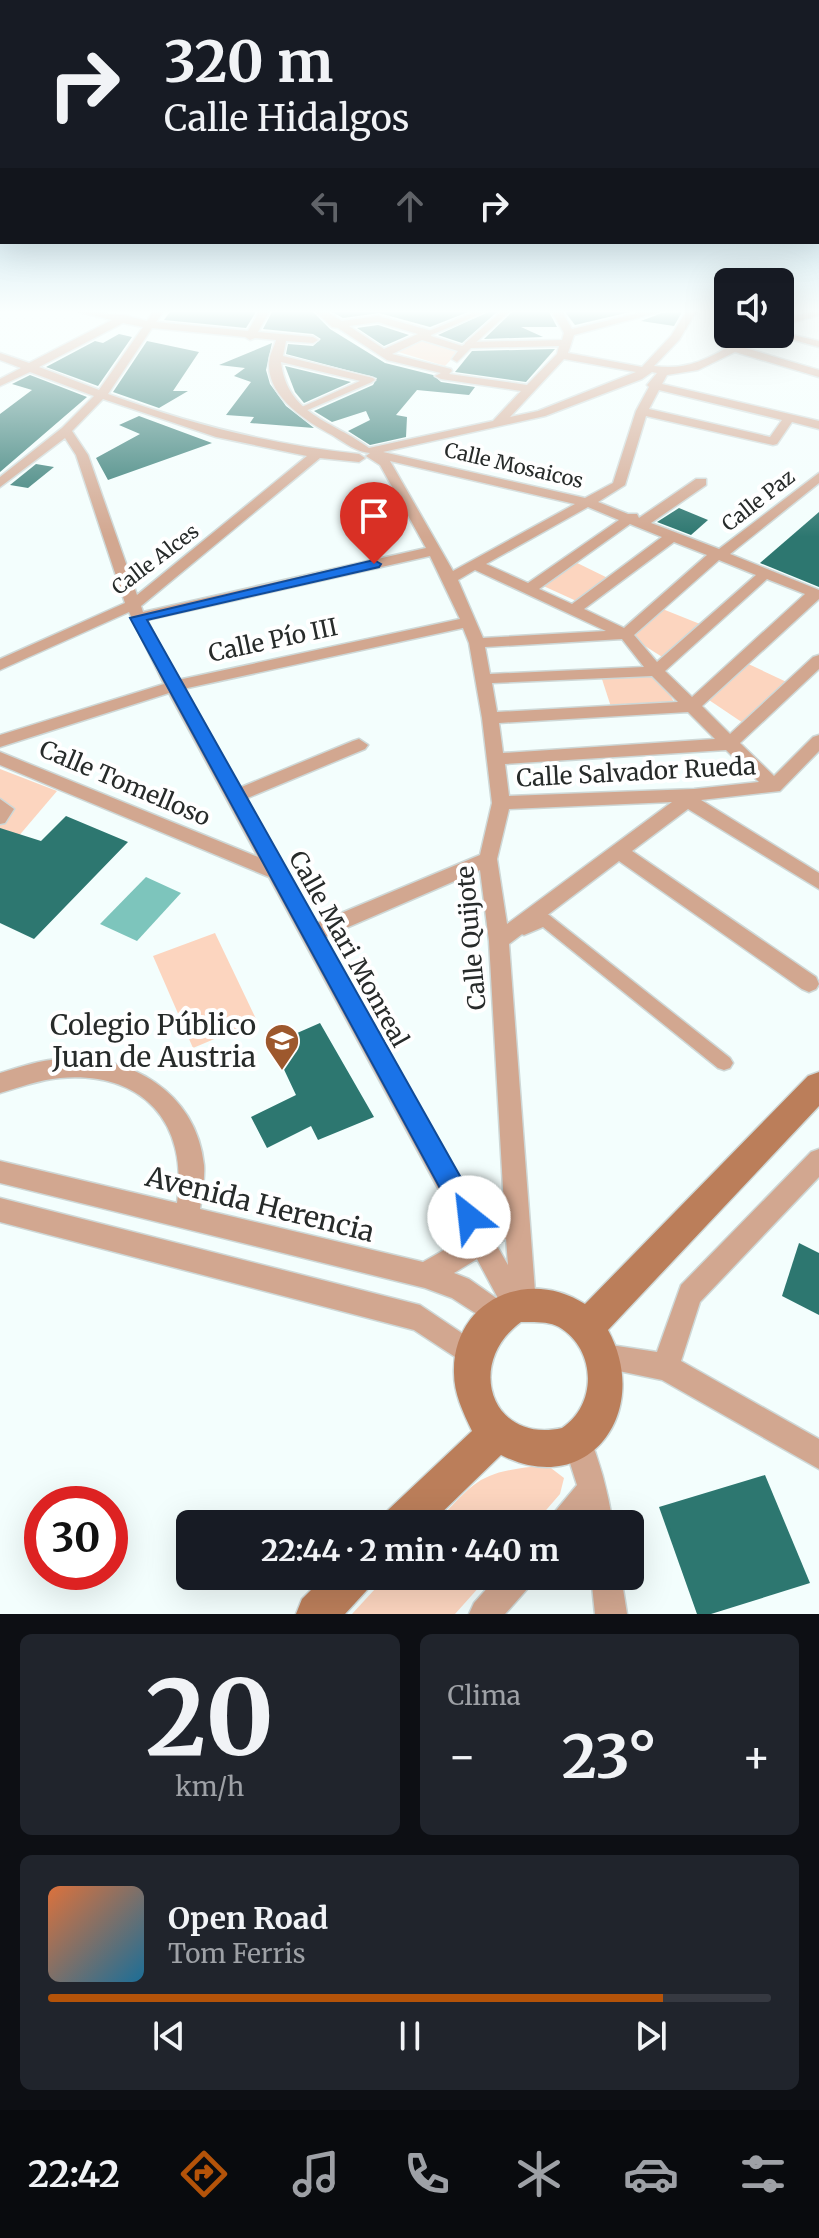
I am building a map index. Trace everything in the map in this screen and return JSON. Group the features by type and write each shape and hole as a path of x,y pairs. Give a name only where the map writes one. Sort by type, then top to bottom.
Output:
{"main road":[{"path":"596,1342 819,1085"},
{"path":"550,1305 596,1342 607,1393 588,1433 562,1448 540,1450 516,1444 498,1432 474,1394 472,1355 484,1327 512,1308 550,1305"},
{"path":"417,1510 498,1432"},
{"path":"317,1614 340,1590"}],"street":[{"path":"87,387 204,432 316,455 366,453 494,426 620,387"},
{"path":"3,478 66,431 107,387"},
{"name":"Calle Quijote","path":"280,387 289,403 385,463 450,578 477,643 501,803 488,859 499,941 518,1208 512,1308"},
{"path":"300,410 352,387"},
{"path":"520,387 529,389"},
{"path":"450,578 619,485 648,387"},
{"path":"689,387 819,425"},
{"path":"494,426 529,389"},
{"path":"642,411 773,441 790,417"},
{"name":"Calle Mari Monreal","path":"66,431 82,455 137,611 173,686 483,1242 512,1308"},
{"name":"Calle Mosaicos","path":"366,453 589,503 817,594"},
{"name":"Calle Alces","path":"0,665 137,611 316,455"},
{"name":"Calle Paz","path":"626,634 720,554 819,477"},
{"path":"531,588 701,482"},
{"path":"575,609 674,535"},
{"path":"137,611 433,551"},
{"path":"476,565 626,634 656,671 774,787 819,741"},
{"path":"481,679 656,671 766,573"},
{"path":"490,718 692,706 817,594"},
{"name":"Calle Pío III","path":"0,741 173,686 468,622"},
{"path":"477,643 626,634"},
{"path":"495,759 729,744 819,660"},
{"path":"236,796 359,745"},
{"name":"Calle Tomelloso","path":"0,758 275,872"},
{"name":"Calle Salvador Rueda","path":"501,803 690,798 774,787"},
{"path":"499,941 690,798 819,882"},
{"path":"0,804 7,809 0,819"},
{"path":"618,851 809,983"},
{"path":"312,934 488,859"},
{"path":"499,941 544,919 724,1063"},
{"path":"0,1083 33,1070 78,1065 119,1072 154,1091 179,1121 192,1160 187,1218"},
{"path":"666,1367 690,1294 810,1185 819,1160"},
{"name":"Avenida Herencia","path":"0,1172 425,1275 512,1308"},
{"path":"425,1275 483,1242 503,1227 518,1208"},
{"path":"0,1210 420,1318 472,1355"},
{"path":"596,1342 666,1367 819,1455"},
{"path":"577,1441 593,1489 596,1510"},
{"path":"575,1510 593,1489"},
{"path":"485,1614 506,1590"},
{"path":"608,1590 611,1614"}],"shaded area":[{"path":"571,560 614,581 583,604 539,584"},
{"path":"655,606 705,626 667,660 626,634"},
{"path":"742,661 793,685 749,727 703,696"},
{"path":"656,671 677,707 612,710 600,673"},
{"path":"0,769 57,791 0,858"},
{"path":"215,933 257,1021 193,1048 153,956"},
{"path":"547,1465 564,1478 560,1494 546,1510 448,1510 472,1486 508,1470"},
{"path":"374,1590 476,1590 455,1614 352,1614"}],"water":[{"path":"146,877 181,893 137,941 100,924"}],"building":[{"path":"23,387 62,387 87,397 0,472 0,414 32,390"},
{"path":"116,387 175,387 173,391 188,391 159,408 113,392"},
{"path":"247,387 272,387 286,406 314,428 250,423 254,417 226,415"},
{"path":"293,387 339,387 304,403"},
{"path":"368,387 475,387 469,395 417,390 396,415 407,417 406,437 370,445 348,431 370,420 366,411 332,422 314,411"},
{"path":"139,416 212,443 108,480 96,458 140,434 119,425"},
{"path":"36,464 54,467 28,488 10,485"},
{"path":"679,508 708,520 691,535 657,522"},
{"path":"819,512 819,587 760,563"},
{"path":"66,816 128,842 34,939 0,923 0,828 41,841"},
{"path":"320,1023 374,1117 318,1140 311,1126 267,1148 251,1117 296,1095 272,1044"},
{"path":"799,1243 819,1253 819,1315 782,1296"},
{"path":"765,1475 810,1583 711,1614 697,1614 659,1507"}],"place":[{"name":"Colegio Público Juan de Austria","path":"282,1072"}],"route":[{"path":"374,564 138,618 275,872 469,1217"}]}
